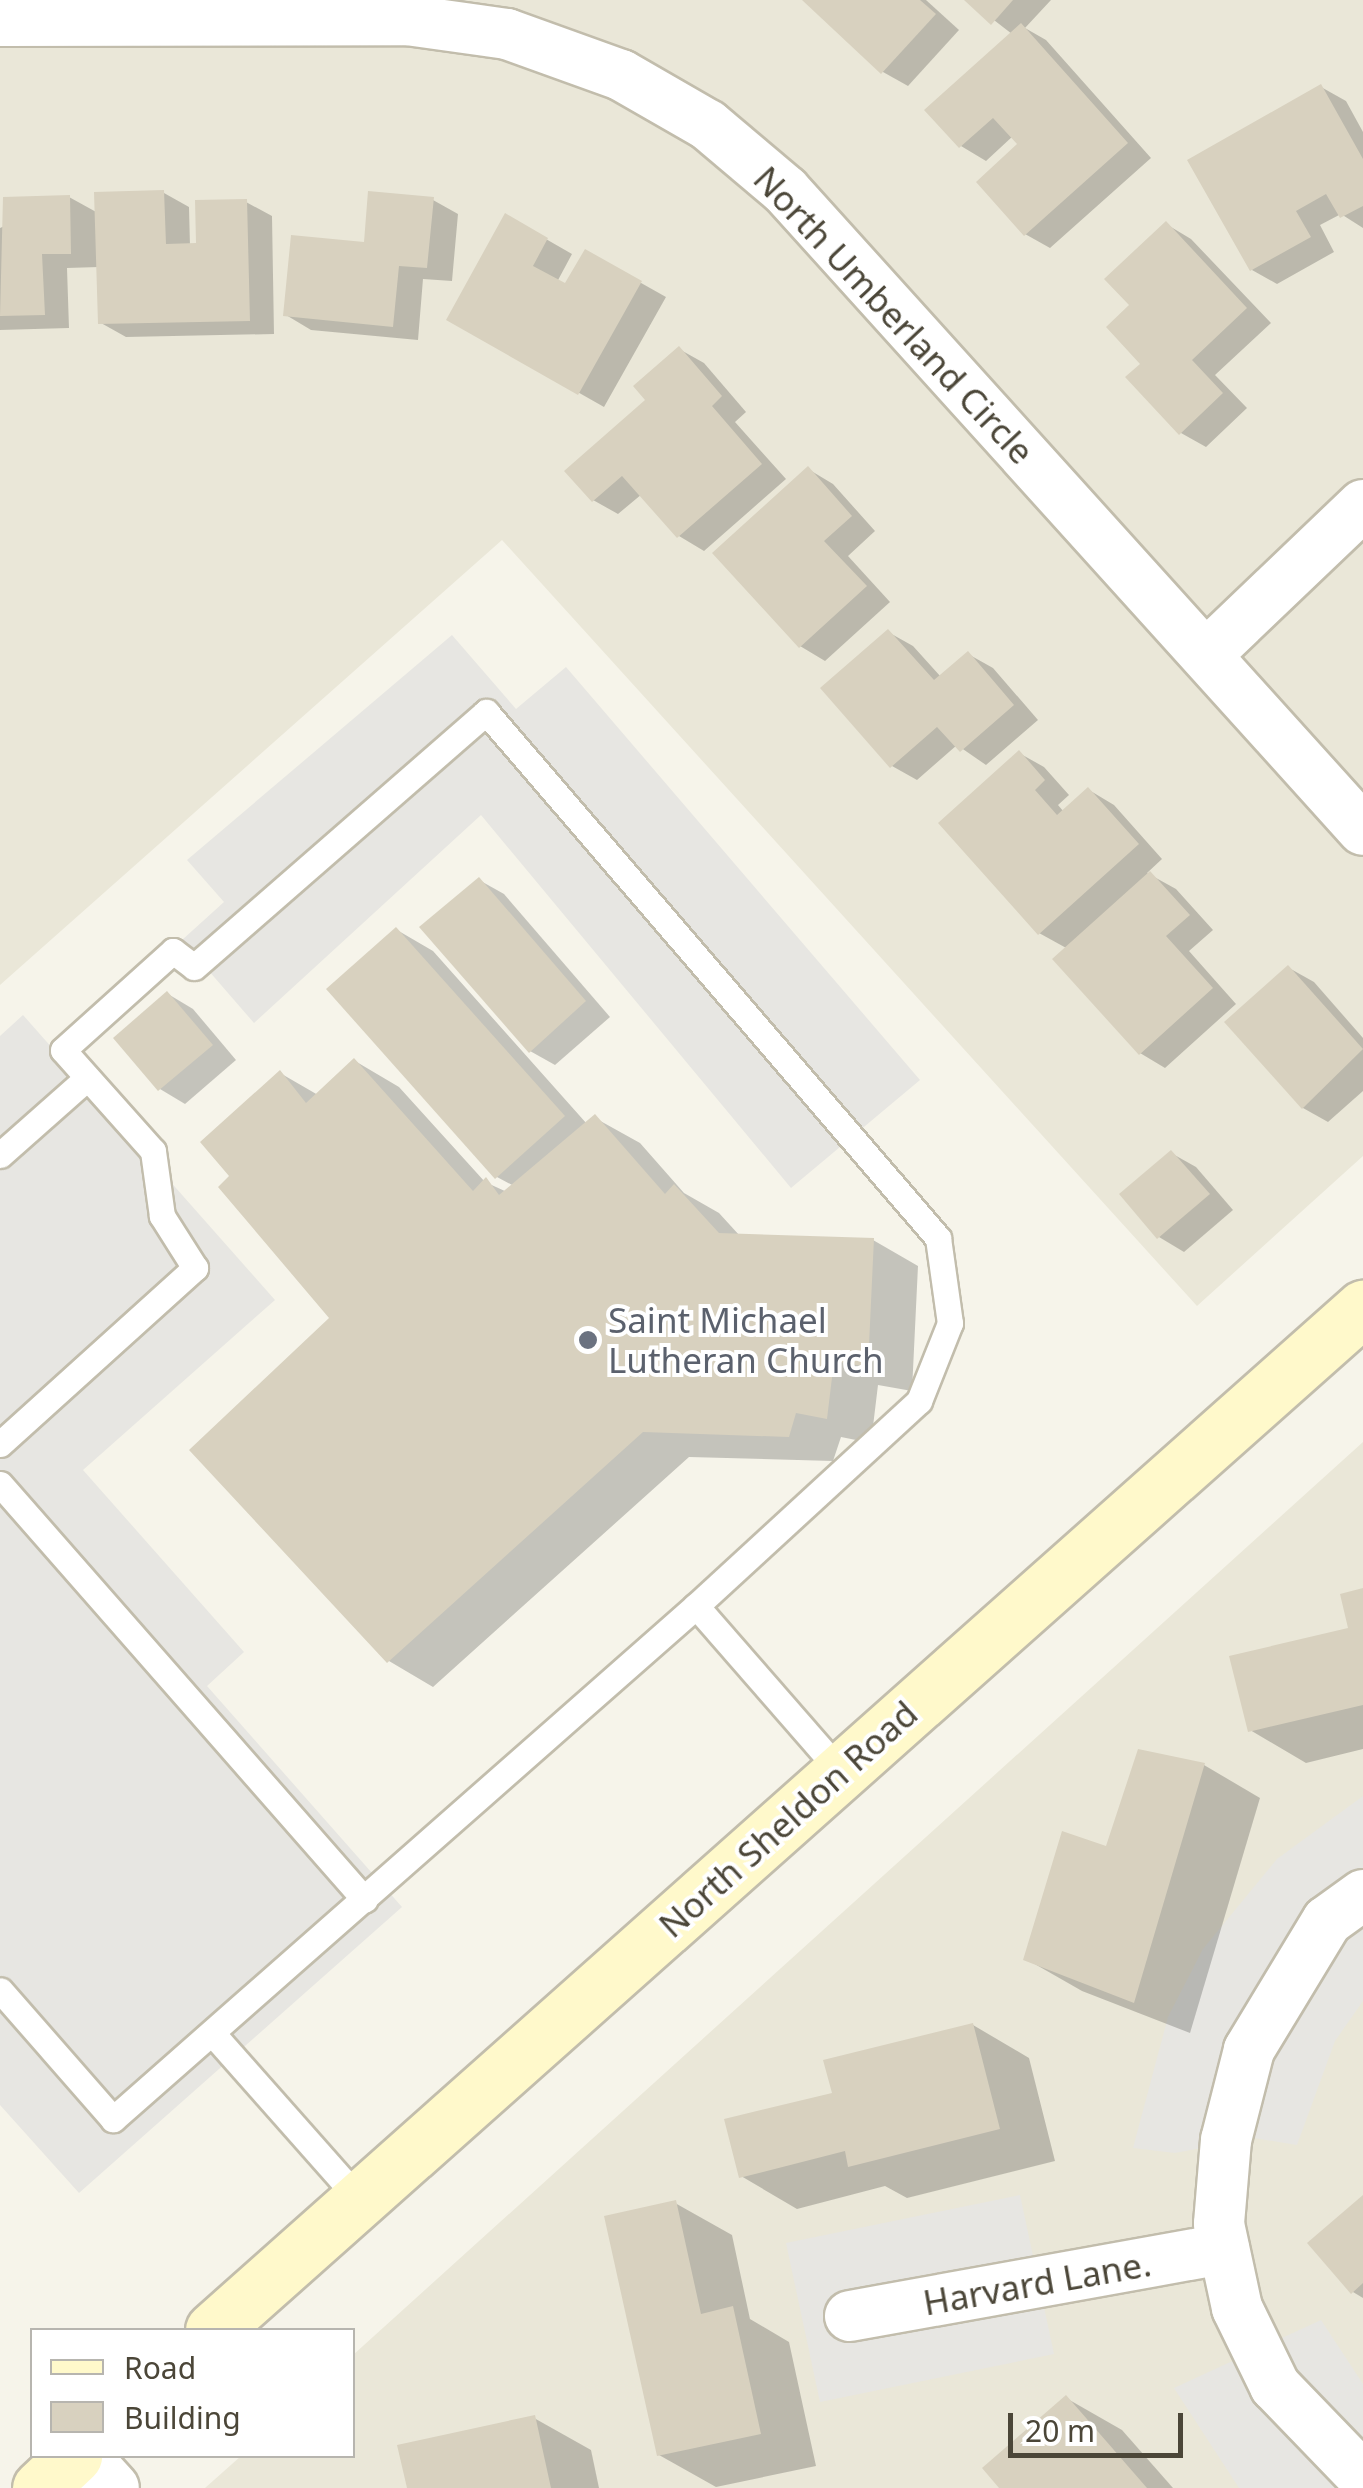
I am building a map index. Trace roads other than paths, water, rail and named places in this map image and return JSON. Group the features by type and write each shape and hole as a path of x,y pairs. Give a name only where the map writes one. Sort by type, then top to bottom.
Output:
{"street":[{"name":"North Umberland Circle","path":"0,21 280,10 406,20 506,34 621,75 708,126 785,190 1363,830"},
{"path":"1206,655 1363,504"},
{"name":"North Sheldon Road","path":"215,2328 1363,1308"},
{"path":"1363,1895 1328,1921 1250,2050 1226,2140 1218,2224 1237,2308 1275,2386 1363,2477"},
{"name":"Harvard Lane.","path":"850,2316 1224,2249"},
{"path":"40,2488 72,2458"},
{"path":"87,2458 114,2488"}],"lane":[{"path":"0,1444 196,1268 162,1216 152,1152 63,1050 173,951 194,967 486,712 938,1238 950,1323 919,1400 696,1606 113,2119 0,1990"},
{"path":"0,1155 88,1078"},
{"path":"0,1484 365,1900"},
{"path":"696,1606 842,1772"},
{"path":"212,2033 359,2200"}],"place":[{"name":"Saint Michael Lutheran Church","path":"588,1340"}]}
